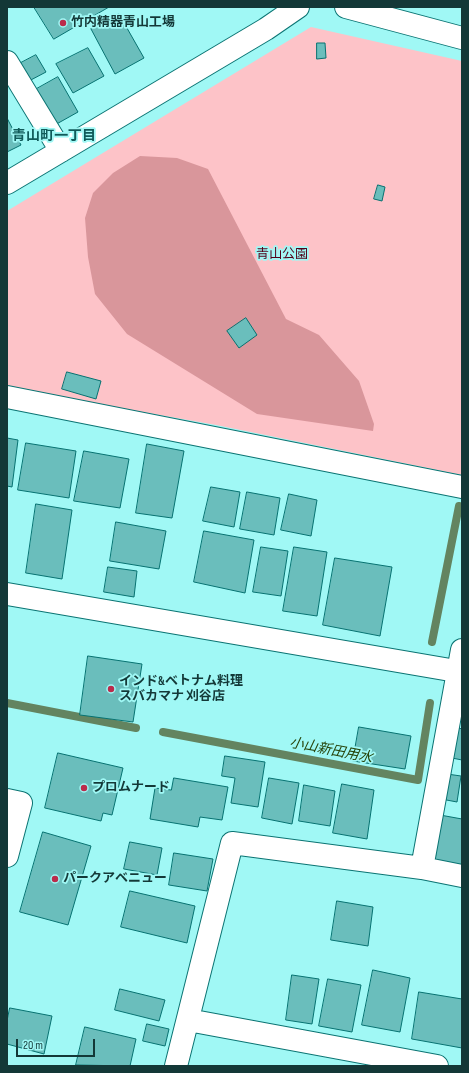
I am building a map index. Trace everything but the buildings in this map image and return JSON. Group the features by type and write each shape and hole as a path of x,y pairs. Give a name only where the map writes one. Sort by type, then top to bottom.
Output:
{"street":[{"path":"7,183 266,29 298,7"},
{"path":"346,7 462,38"},
{"path":"7,62 61,151"},
{"path":"7,397 462,487"},
{"path":"7,594 461,664 422,868"},
{"path":"7,800 21,803 7,856"},
{"path":"176,1066 232,843 422,868 462,876"},
{"path":"188,1020 437,1066"}],"green space":[{"name":"青山公園","path":"311,27 462,61 462,475 216,425 7,388 7,211"}],"shaded area":[{"path":"140,156 177,158 208,169 286,319 319,335 359,381 374,424 373,431 257,414 127,334 95,294 88,257 85,218 93,193 113,173"}],"waterway":[{"name":"小山新田用水","path":"432,642 459,506"},
{"name":"小山新田用水","path":"7,703 136,728"},
{"name":"小山新田用水","path":"163,732 418,780 430,703"}],"place":[{"name":"竹内精器青山工場","path":"63,23"},
{"name":"インド&ベトナム料理 スバカマナ 刈谷店","path":"111,689"},
{"name":"プロムナード","path":"84,788"},
{"name":"パークアベニュー","path":"55,879"}],"district":[{"name":"青山町一丁目","path":"54,136"}]}
